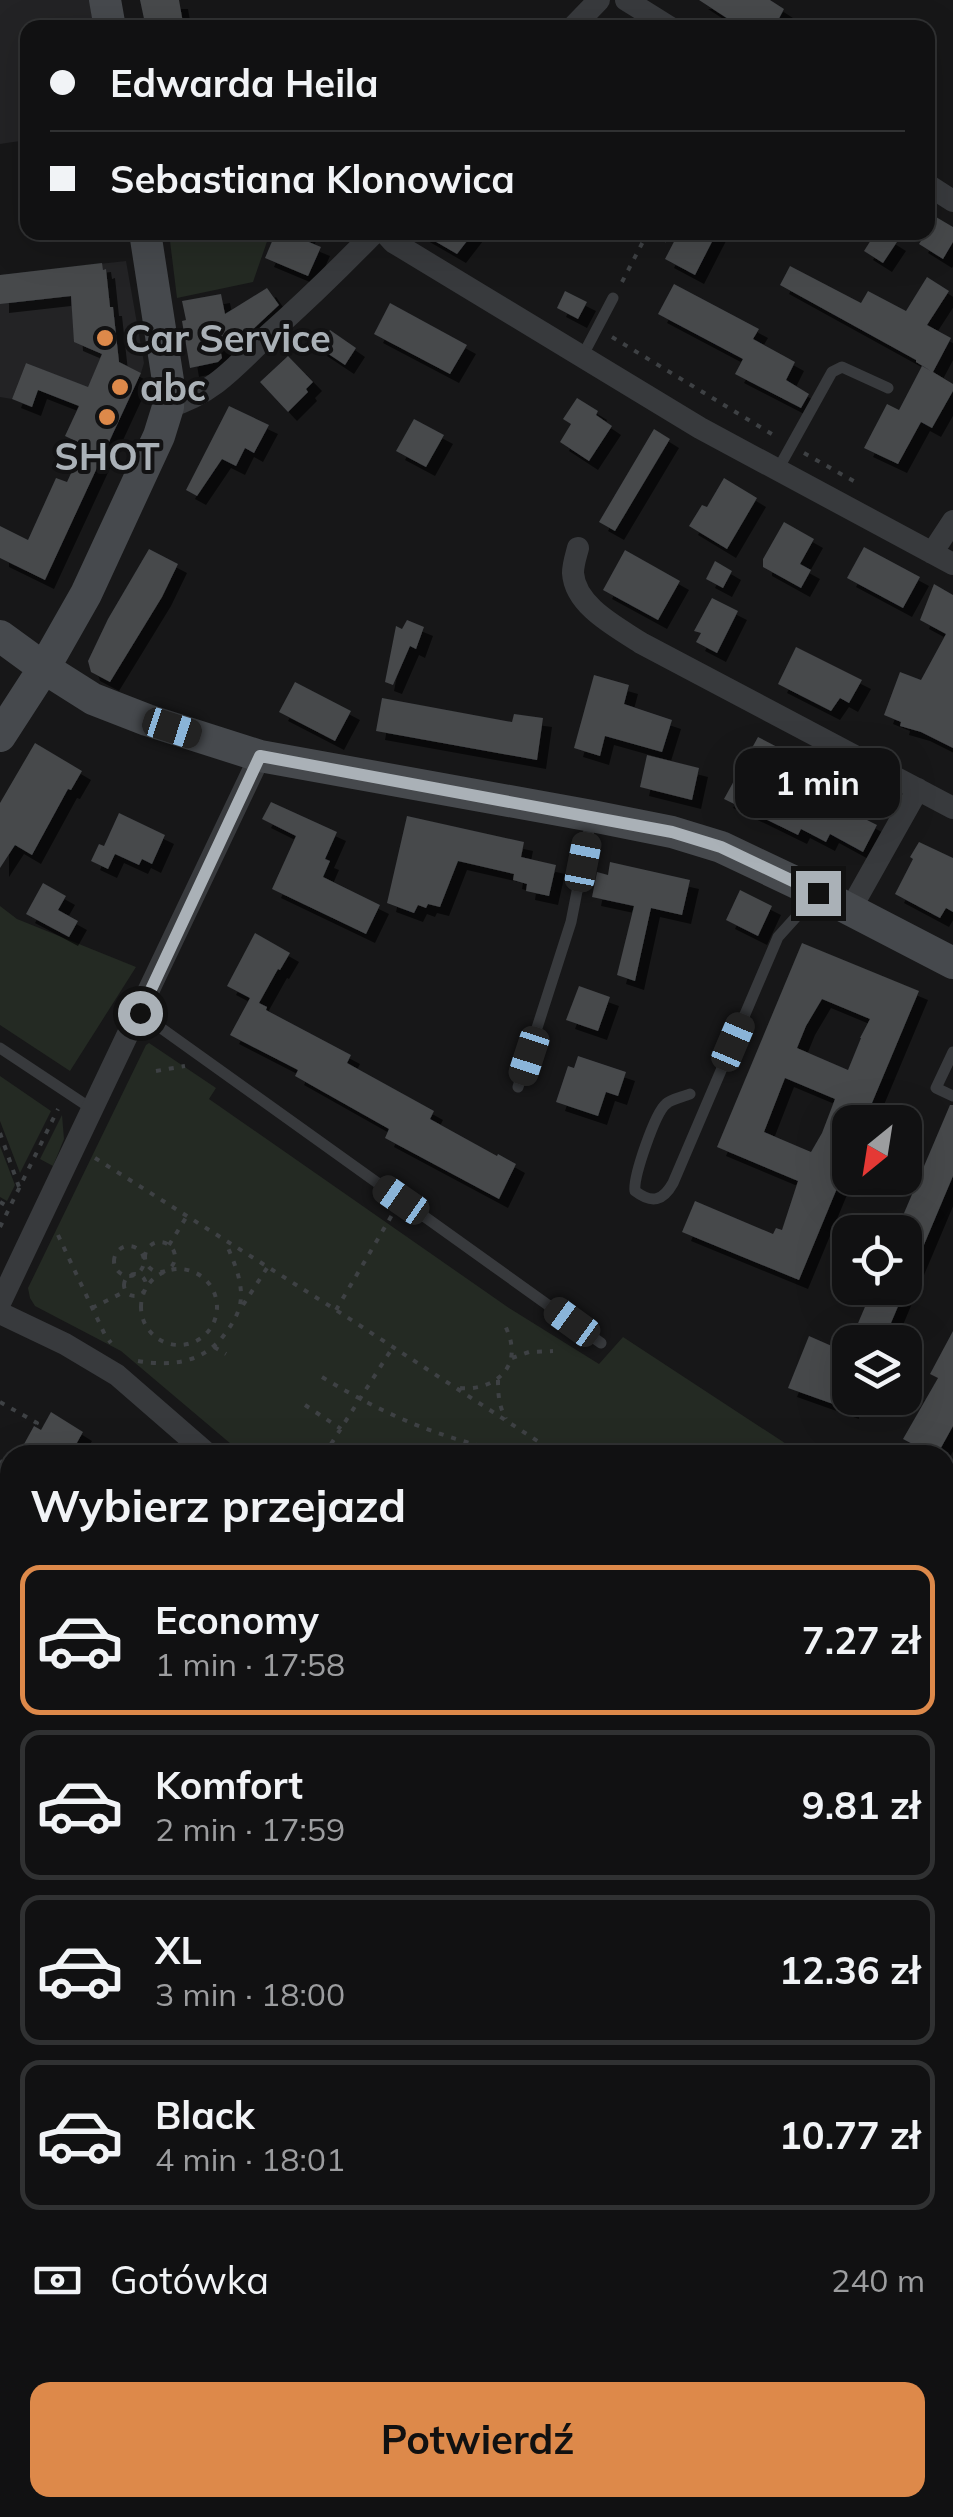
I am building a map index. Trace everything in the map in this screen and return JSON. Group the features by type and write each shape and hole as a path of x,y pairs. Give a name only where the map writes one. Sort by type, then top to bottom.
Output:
{"street":[{"path":"580,20 599,0"},
{"path":"626,0 658,20"},
{"path":"0,736 86,594 160,436 168,406 168,387 145,240"},
{"path":"168,406 187,402 215,386 367,240"},
{"path":"392,240 700,428 942,559 953,522"},
{"path":"578,548 573,568 576,587 594,610 616,627 953,808"},
{"path":"0,636 44,668 121,711 260,756 592,816 672,832 721,847 953,963"},
{"path":"0,1302 260,756"},
{"path":"850,910 918,789"},
{"path":"0,1313 65,1344 116,1375 197,1445"}],"lane":[{"path":"583,355 614,298"},
{"path":"777,472 837,368 888,388"},
{"path":"518,1087 571,922 592,816"},
{"path":"690,1094 665,1104 658,1116 634,1179 634,1191 643,1198 666,1195 673,1183 778,938 818,893"},
{"path":"140,1013 601,1342"},
{"path":"0,1048 92,1109"},
{"path":"953,1052 936,1088 953,1096"}],"path":[{"path":"614,298 645,240"},
{"path":"665,240 673,244"},
{"path":"598,328 859,485"},
{"path":"0,1227 58,1110"},
{"path":"0,1133 19,1187"},
{"path":"88,1154 543,1445"},
{"path":"336,1310 401,1200"},
{"path":"0,1202 10,1208"},
{"path":"170,1245 186,1216"},
{"path":"54,1226 112,1344"},
{"path":"225,1241 238,1274 240,1308"},
{"path":"153,1244 170,1245 174,1261 166,1271 139,1296 125,1290 126,1278 138,1272 153,1244"},
{"path":"127,1246 136,1248 144,1259 152,1270 188,1270 200,1275 212,1290 216,1310 210,1329 203,1336 180,1344 151,1332 142,1317 144,1279 122,1274 113,1260 116,1252 127,1246"},
{"path":"129,1360 166,1365 186,1363 214,1347 267,1268"},
{"path":"92,1308 125,1290"},
{"path":"235,1318 244,1324"},
{"path":"455,1388 473,1390 498,1380 512,1358 503,1320"},
{"path":"203,1336 226,1354"},
{"path":"330,1445 392,1347"},
{"path":"512,1358 530,1352 553,1352"},
{"path":"322,1377 359,1400 436,1433 477,1445"},
{"path":"498,1380 501,1409 509,1423"},
{"path":"0,1402 37,1422 35,1426"},
{"path":"304,1405 341,1428"}],"shaded area":[{"path":"0,0 89,0 93,20 20,20 20,141 0,144"},
{"path":"170,240 268,240 253,282 177,298"},
{"path":"126,261 144,363 141,373 102,355 88,388 26,363 12,399 0,397 0,275"},
{"path":"0,906 17,919 136,967 70,1071 0,1025"},
{"path":"149,1043 216,1088 209,1099 509,1308 599,1364 623,1337 788,1445 232,1445 121,1351 35,1306 30,1298 28,1288"},
{"path":"0,1076 51,1111 20,1173 0,1121"},
{"path":"62,1115 64,1139 53,1166 40,1159"},
{"path":"0,1146 15,1185 7,1201 0,1197"}],"building":[{"path":"140,0 179,0 182,20 144,20"},
{"path":"699,0 770,0 784,9 778,20 730,20"},
{"path":"935,219 953,227 953,242 943,259 919,244 922,240 935,240"},
{"path":"273,240 304,240 321,247 308,276 265,258"},
{"path":"433,240 468,240 457,254"},
{"path":"675,240 713,240 695,275 665,259"},
{"path":"871,240 897,242 883,263 864,251"},
{"path":"102,263 113,307 119,362 141,373 45,580 0,558 0,526 28,540 56,478 67,482 84,445 65,436 79,406 38,390 32,407 12,399 26,363 88,387 102,354 74,342 71,296 0,304 0,275"},
{"path":"790,266 861,303 868,291 906,311 927,277 949,291 927,325 951,338 933,372 953,384 953,391 932,428 921,422 898,464 864,448 887,404 899,410 922,366 931,371 780,285"},
{"path":"674,284 759,329 753,339 795,362 786,380 809,394 801,408 735,374 743,359 658,314"},
{"path":"267,288 279,305 249,333 220,348 222,358 218,362 190,368 182,301 221,294 225,314"},
{"path":"565,291 587,302 578,319 557,308"},
{"path":"390,303 467,345 450,374 374,334"},
{"path":"330,330 356,348 345,365 318,347"},
{"path":"288,356 313,382 288,412 260,382"},
{"path":"577,398 612,426 589,461 560,442 571,424 563,419"},
{"path":"229,406 269,425 254,453 245,448 236,466 222,459 197,496 186,490"},
{"path":"414,419 444,435 426,467 396,451"},
{"path":"654,429 670,439 615,531 599,522"},
{"path":"724,478 757,498 727,549 689,526 702,505 707,507"},
{"path":"784,522 814,539 800,564 811,570 801,588 763,567 763,559"},
{"path":"864,547 920,577 903,608 847,578"},
{"path":"149,549 178,564 110,682 91,672 88,661"},
{"path":"625,550 680,581 658,620 603,590"},
{"path":"715,561 732,571 723,588 706,579"},
{"path":"934,584 953,595 953,748 900,726 901,722 884,715 900,672 921,680 946,634 920,620"},
{"path":"712,598 738,611 717,653 696,642 701,633 694,631"},
{"path":"407,620 424,627 416,649 410,646 393,685 385,682 396,626 402,629"},
{"path":"796,647 862,680 849,703 840,698 831,711 778,684"},
{"path":"594,675 629,685 624,704 672,720 662,752 605,736 600,756 574,748"},
{"path":"295,682 351,711 335,741 279,712"},
{"path":"382,698 512,722 514,714 543,718 537,760 376,731"},
{"path":"758,737 783,750 778,760 862,804 857,815 877,825 863,852 830,834 826,842 801,829 798,835 724,799"},
{"path":"35,743 82,771 32,855 15,845 0,868 0,803"},
{"path":"647,755 699,768 692,800 640,787"},
{"path":"271,802 337,832 325,859 330,861 323,877 380,905 366,934 272,889 296,836 262,819"},
{"path":"119,813 165,835 152,864 142,859 139,865 115,854 108,869 91,861 99,844 104,846"},
{"path":"407,816 524,842 521,857 556,865 549,896 526,891 527,884 513,880 514,874 458,861 440,907 418,905 414,913 387,903"},
{"path":"919,842 953,858 953,912 946,908 940,918 895,894"},
{"path":"610,862 690,880 682,915 651,908 635,981 617,975 634,906 592,897 597,872 608,875"},
{"path":"43,883 66,896 58,910 78,921 69,937 26,914"},
{"path":"740,890 772,906 758,936 726,920"},
{"path":"255,933 290,953 259,1003 351,1055 347,1063 434,1111 430,1119 516,1164 499,1199 385,1138 389,1129 295,1076 298,1070 230,1035 250,998 227,986"},
{"path":"802,943 919,991 871,1105 833,1105 835,1099 785,1078 764,1132 811,1152 832,1107 834,1195 799,1280 682,1232 695,1201 773,1234 776,1228 782,1230 798,1181 717,1147","holes":["822,999 870,1019 848,1070 797,1048"]},
{"path":"579,986 610,997 598,1031 566,1020"},
{"path":"578,1056 626,1072 618,1096 606,1092 598,1116 556,1102 568,1066 574,1068"},
{"path":"953,1105 953,1176 922,1250 922,1215 903,1215 912,1195 922,1195 922,1171"},
{"path":"866,1305 899,1305 890,1325 857,1325"},
{"path":"953,1331 953,1426 943,1445 914,1445 903,1439 917,1415 922,1415 922,1406 938,1378 930,1374"},
{"path":"809,1336 832,1346 832,1404 788,1388"},
{"path":"51,1412 83,1432 76,1445 24,1445 34,1426 41,1430"}],"place":[{"name":"Car Service","path":"105,338"},
{"name":"abc","path":"120,387"},
{"name":"SHOT","path":"107,417"}],"route":[{"path":"140,1013 260,756 672,832 721,847 818,893"}]}
